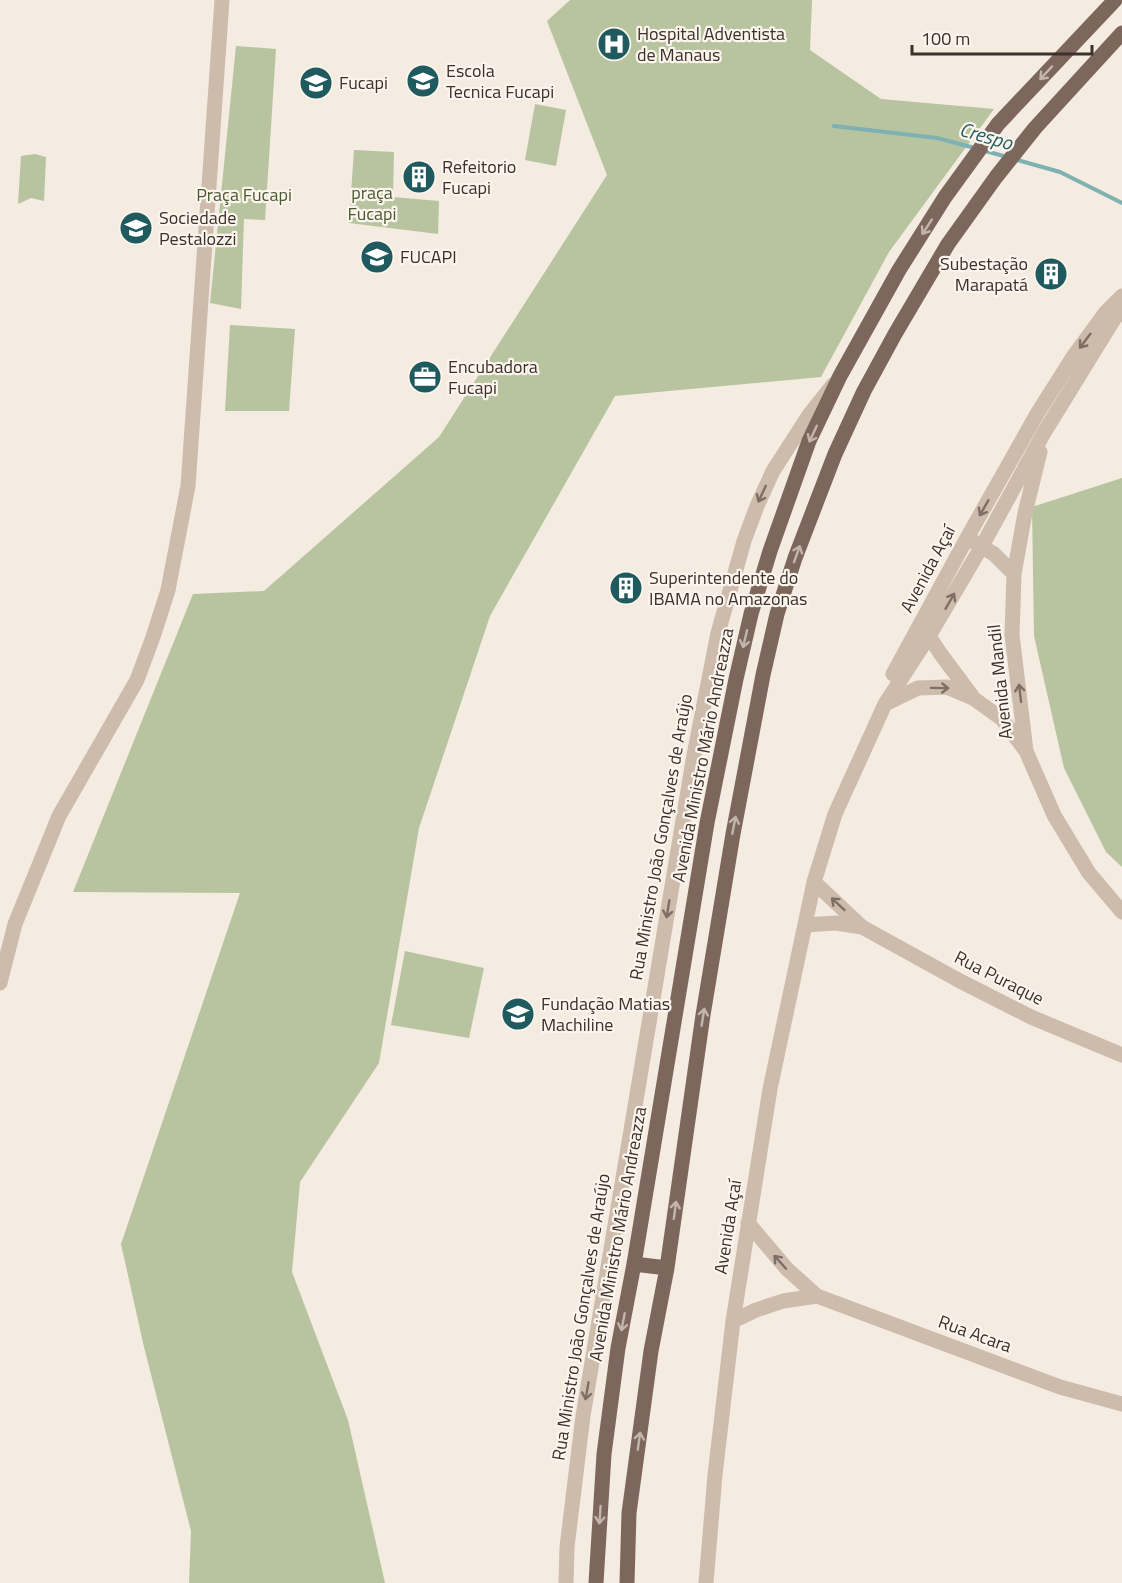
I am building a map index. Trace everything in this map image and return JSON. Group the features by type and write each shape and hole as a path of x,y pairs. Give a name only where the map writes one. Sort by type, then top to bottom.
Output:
{"main road":[{"name":"Avenida Ministro Mário Andreazza","path":"596,1583 604,1454 618,1348 708,823 736,679 751,614 770,551 809,441 840,376 899,270 945,197 998,124 1115,0"},
{"path":"627,1583 629,1513 651,1352 667,1268 703,1015 733,834 763,675 774,624 795,558 835,454 864,391 948,244 1035,128 1122,33"},
{"path":"634,1264 667,1268"}],"street":[{"path":"0,983 15,924 59,816 137,680 168,590 188,486 222,0"},
{"name":"Avenida Açaí","path":"706,1583 715,1475 733,1321 770,1089 814,882 834,814 885,704 924,631 967,538 1037,414 1067,367 1106,312 1122,296"},
{"name":"Avenida Açaí","path":"814,882 814,852 826,811 877,702 982,546 1045,431 1114,319 1122,311"},
{"name":"Rua Ministro João Gonçalves de Araújo","path":"566,1583 567,1547 583,1416 694,755 718,633 744,541 773,471 809,415 840,376"},
{"name":"Avenida Mandil","path":"1026,751 1012,634 1014,574 1025,513 1045,431"},
{"path":"967,538 1001,560 1014,574"},
{"path":"924,631 973,698"},
{"name":"Avenida Mandil","path":"885,704 918,688 947,687 973,698 1002,719 1026,751 1054,815 1089,873 1122,912"},
{"name":"Rua Puraque","path":"814,882 862,927 1030,1017 1122,1055"},
{"name":"Rua Puraque","path":"805,925 836,923 862,927"},
{"name":"Rua Acara","path":"748,1223 787,1269 817,1296 1060,1387 1122,1404"},
{"name":"Rua Acara","path":"733,1321 783,1301 817,1296"}],"green space":[{"path":"570,0 812,0 810,50 881,99 994,109 889,252 821,377 615,396 490,616 419,828 379,1063 300,1182 292,1272 348,1420 385,1583 189,1583 191,1531 144,1347 121,1244 240,893 73,892 193,594 264,591 439,437 607,175 547,21"},
{"name":"Praça Fucapi","path":"236,46 276,49 265,220 244,219 241,309 210,303"},
{"path":"535,104 566,110 556,166 525,160"},
{"name":"praça Fucapi","path":"354,150 394,152 393,197 439,201 438,234 349,223"},
{"path":"35,154 46,157 44,201 31,198 18,204 21,156"},
{"path":"230,325 295,329 289,411 225,411"},
{"path":"1122,478 1122,867 1106,852 1064,768 1034,636 1032,507"},
{"path":"405,951 484,968 469,1038 391,1025"}],"waterway":[{"name":"Crespo","path":"834,126 937,138 975,148"},
{"name":"Crespo","path":"982,150 1007,157"},
{"name":"Crespo","path":"1014,159 1060,172 1122,203"}],"place":[{"name":"Hospital Adventista de Manaus","path":"614,44"},
{"name":"Escola Tecnica Fucapi","path":"423,81"},
{"name":"Fucapi","path":"316,83"},
{"name":"Refeitorio Fucapi","path":"419,177"},
{"name":"Sociedade Pestalozzi","path":"136,228"},
{"name":"FUCAPI","path":"377,257"},
{"name":"Subestação Marapatá","path":"1051,274"},
{"name":"Encubadora Fucapi","path":"425,377"},
{"name":"Superintendente do IBAMA no Amazonas","path":"626,588"},
{"name":"Fundação Matias Machiline","path":"518,1014"}]}
